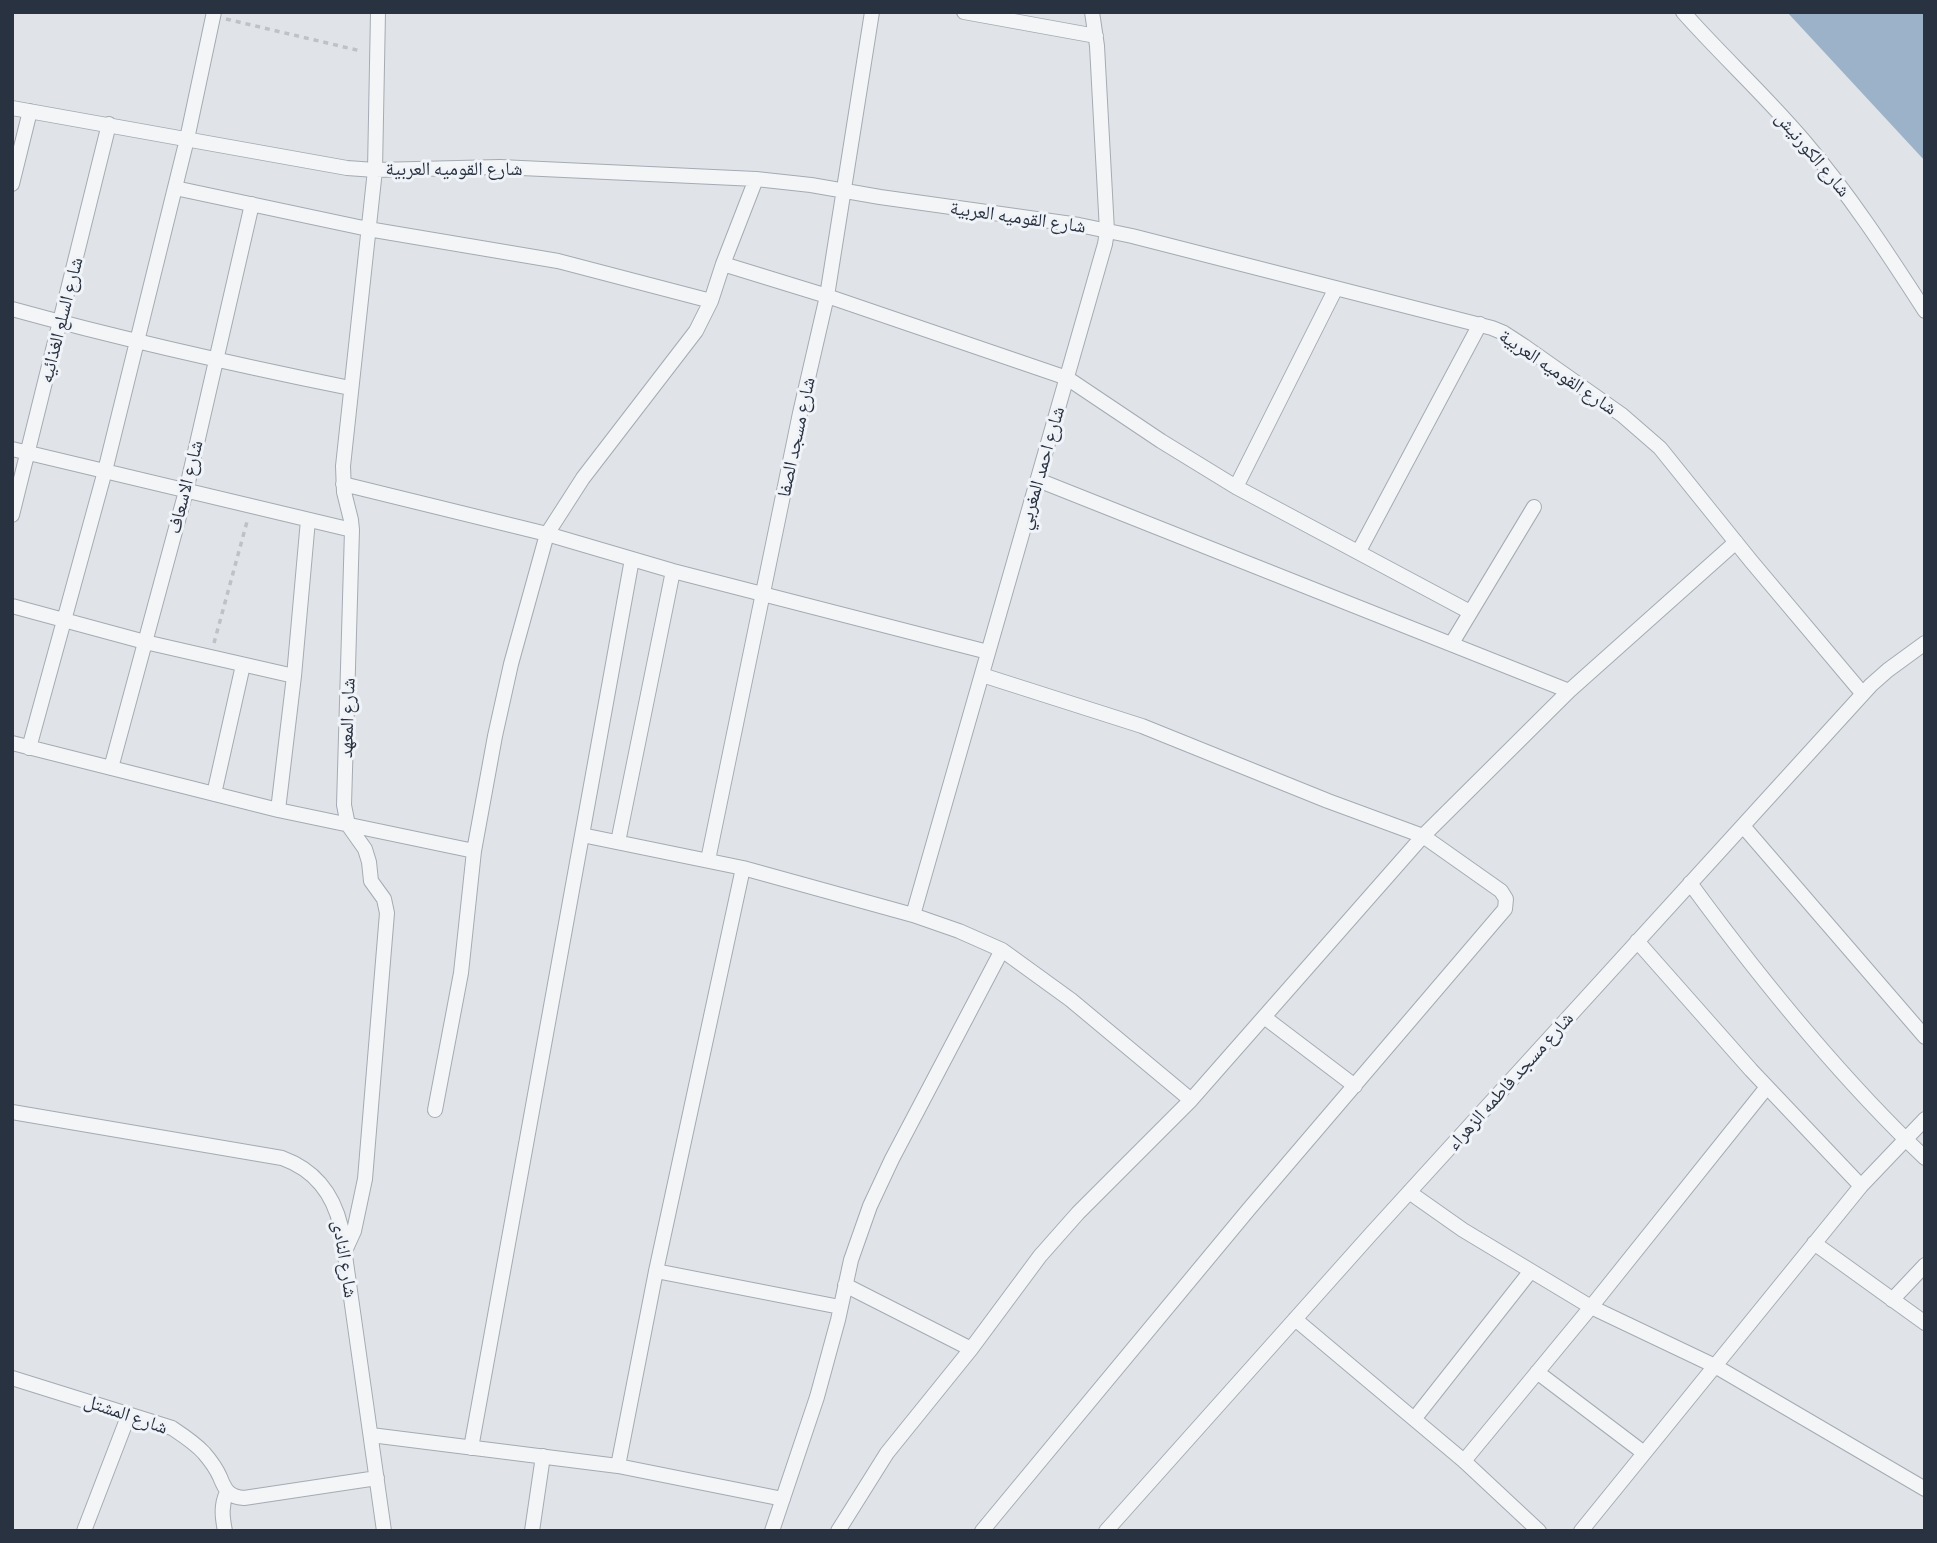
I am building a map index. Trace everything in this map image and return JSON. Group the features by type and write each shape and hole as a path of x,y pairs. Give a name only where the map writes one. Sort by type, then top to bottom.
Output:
{"street":[{"name":"شارع المعهد","path":"344,1253 354,1231 365,1179 387,913 384,899 371,881 365,849 348,825 344,805 352,520 343,484 343,466 375,170 378,12"},
{"name":"شارع مسجد الصفا","path":"708,860 800,413 827,296 872,12"},
{"path":"964,12 1096,36"},
{"name":"شارع احمد المغربي","path":"913,915 1105,244 1107,231 1096,36 1092,12"},
{"name":"شارع الكورنيش","path":"1683,12 1784,119 1833,176 1869,225 1925,311"},
{"path":"29,748 105,471 187,139 213,14"},
{"name":"شارع القوميه العربية","path":"12,108 346,168 375,170 500,167 756,179 843,190 1079,225 1480,324 1504,333 1524,345 1633,424 1674,464 1863,694"},
{"path":"12,184 30,111"},
{"name":"شارع السلع الغذائيه","path":"12,515 109,124"},
{"path":"435,1110 461,972 474,851 495,736 511,664 547,534 583,478 696,331 711,301 756,179"},
{"path":"175,188 368,229 558,261 711,301"},
{"name":"شارع الاسعاف","path":"111,768 186,491 252,204"},
{"path":"723,264 827,296 1067,379 1236,487 1469,612"},
{"path":"1236,487 1336,288"},
{"path":"12,309 215,361 350,388"},
{"path":"1359,551 1480,324"},
{"path":"12,449 352,530"},
{"path":"1038,480 1569,691"},
{"path":"343,484 547,534 673,571 988,652"},
{"path":"1452,643 1534,506"},
{"path":"278,810 294,676 308,520"},
{"path":"838,1531 887,1453 971,1349 1040,1255 1078,1213 1191,1100 1423,836 1569,691 1736,542"},
{"path":"471,1448 632,559"},
{"path":"618,842 673,571"},
{"path":"12,606 145,642 294,676"},
{"name":"شارع مسجد فاطمه الزهراء","path":"1106,1531 1409,1192 1863,694 1888,670 1925,643"},
{"path":"214,794 243,664"},
{"path":"982,675 1142,726 1423,836 1501,891 1506,899 1505,909 982,1531"},
{"path":"12,743 278,810 474,851"},
{"path":"1743,826 1925,1038"},
{"path":"582,835 743,868 913,915 959,931 1002,950 1071,1000 1191,1100"},
{"path":"618,1466 656,1271 743,868"},
{"path":"1690,883 1788,1010 1836,1066 1925,1158"},
{"path":"1637,941 1767,1087 1861,1186"},
{"path":"772,1531 817,1397 861,1230 880,1182 1002,950"},
{"path":"1264,1017 1355,1086"},
{"path":"1464,1461 1767,1087"},
{"name":"شارع النادى","path":"12,1112 270,1155 294,1163 314,1176 332,1199 338,1213 384,1531"},
{"path":"1581,1531 1861,1186 1925,1119"},
{"path":"1409,1192 1530,1272 1591,1307 1715,1366 1925,1489"},
{"path":"1814,1243 1925,1324"},
{"path":"1892,1300 1925,1265"},
{"path":"656,1271 840,1307"},
{"path":"1415,1418 1530,1272"},
{"path":"845,1285 971,1349"},
{"path":"1295,1319 1415,1418 1539,1531"},
{"path":"1537,1372 1644,1453"},
{"name":"شارع المشتل","path":"12,1378 172,1429 205,1454 227,1492"},
{"path":"84,1531 129,1414"},
{"path":"371,1435 618,1466 783,1499"},
{"path":"532,1531 543,1457"},
{"path":"225,1531 222,1504 227,1492 244,1499 377,1478"}],"path":[{"path":"213,14 377,54"},
{"path":"210,657 251,506"}],"water":[{"path":"1787,12 1925,12 1925,161"}]}
